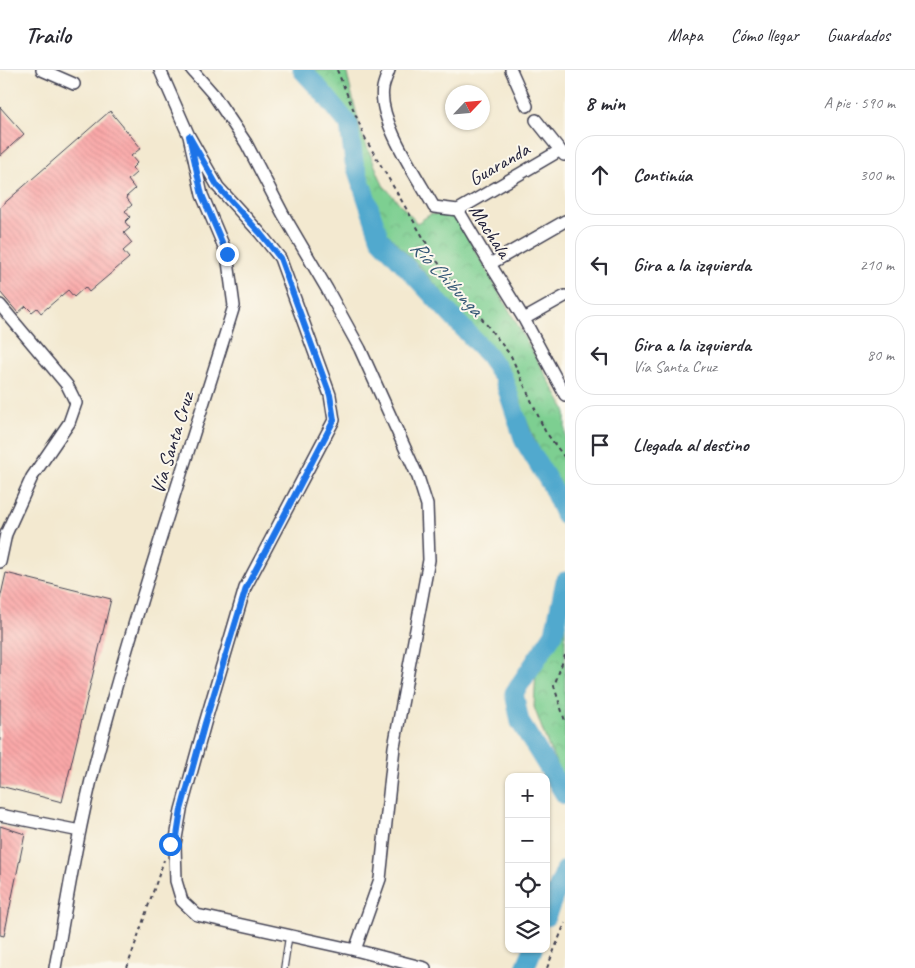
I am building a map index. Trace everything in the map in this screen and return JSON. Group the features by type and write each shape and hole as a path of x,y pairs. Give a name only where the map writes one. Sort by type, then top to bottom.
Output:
{"street":[{"path":"42,70 74,84"},
{"name":"Vía Santa Cruz","path":"55,968 80,831 95,766 136,617 234,306 227,254 202,195 189,136 160,70"},
{"path":"192,70 213,94 246,143 282,214 328,289 360,349 380,392 418,477 427,506 429,560 394,747 380,878 355,950"},
{"name":"Machala","path":"389,70 383,88 383,102 390,128 434,207 458,210 560,375 565,395"},
{"path":"511,70 527,106"},
{"path":"536,120 562,153"},
{"path":"189,136 218,187 280,258 333,406 334,420 246,588 181,810 176,844 176,881 182,901 197,915 355,950 425,968"},
{"name":"Guaranda","path":"458,210 562,153"},
{"path":"490,264 565,221"},
{"path":"524,319 565,296"},
{"path":"0,305 67,385 76,403 68,423 32,477 6,534 0,562"},
{"path":"0,815 80,831"}],"lane":[{"path":"284,968 289,935"}],"path":[{"path":"337,70 370,148 437,261 511,356 544,431 565,458"},
{"path":"565,655 554,686 565,721"},
{"path":"127,968 167,854"},
{"path":"547,968 565,923"}],"green space":[{"path":"314,70 346,70 361,132 383,185 417,223 431,214 456,216 565,409 565,494 538,448 513,387 489,346 419,266 380,226 339,104"},
{"path":"565,609 565,783 534,707 536,670 562,619"}],"building":[{"path":"0,107 24,134 0,156"},
{"path":"110,111 141,148 131,156 137,163 132,168 136,173 128,180 135,189 126,197 132,205 125,211 130,217 125,222 130,228 124,233 132,243 123,251 129,258 89,292 85,287 74,297 68,290 41,313 37,308 32,312 26,306 18,313 0,292 0,207"},
{"path":"6,573 111,599 62,802 0,786 0,599"},
{"path":"0,826 25,834 4,936 0,935"}],"waterway":[{"name":"Río Chibunga","path":"302,70 349,125 354,162 380,239 488,355 503,377 524,441 551,485 565,516"},
{"name":"Río Chibunga","path":"565,581 554,633 514,693 520,722 565,795"},
{"name":"Río Chibunga","path":"550,908 565,870"},
{"name":"Río Chibunga","path":"525,968 531,953"}],"route":[{"path":"170,844 177,836 181,810 205,723 246,588 334,420 330,395 280,258 218,187 189,136 202,195 227,254"}]}
